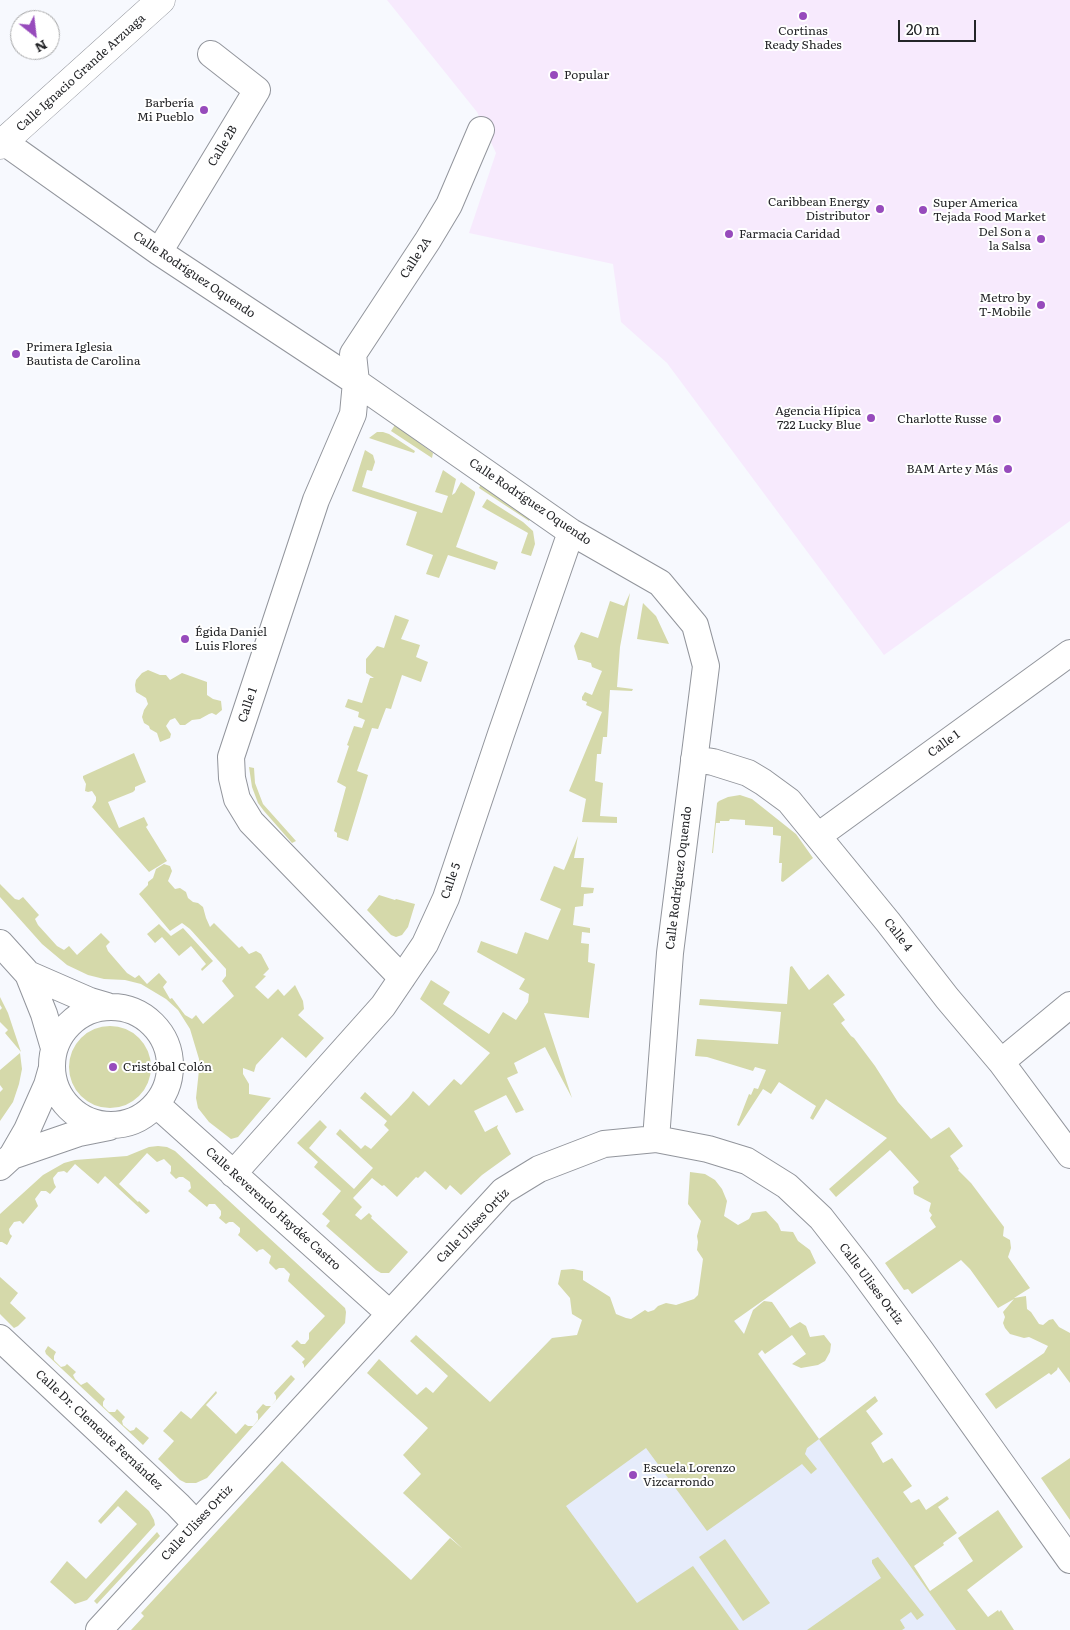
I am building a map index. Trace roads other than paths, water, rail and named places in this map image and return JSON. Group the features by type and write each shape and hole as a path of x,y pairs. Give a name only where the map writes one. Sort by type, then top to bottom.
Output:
{"street":[{"name":"Calle Ignacio Grande Arzuaga","path":"2,144 161,0"},
{"name":"Calle 2B","path":"159,252 257,90 211,54"},
{"name":"Calle 2A","path":"356,382 353,354 449,205 481,130"},
{"name":"Calle Rodríguez Oquendo","path":"2,144 159,252 356,382 571,532 660,583 694,625 706,666 670,953 656,1139"},
{"name":"Calle 1","path":"356,382 353,414 316,500 230,757 237,799 251,822 402,978"},
{"name":"Calle 5","path":"233,1174 383,1006 425,944 446,898 571,532"},
{"name":"Calle 1","path":"818,836 1070,653"},
{"name":"Calle 4","path":"694,759 730,766 748,773 788,801 1001,1062 1070,1155"},
{"path":"0,943 28,974 44,1014 57,1093 72,1112 92,1123 115,1126"},
{"path":"6,1161 79,1133 138,1120 156,1105 168,1085 171,1062 165,1039 150,1020 144,1016 130,1009 107,1006 90,1001 28,974"},
{"path":"1001,1062 1070,1005"},
{"path":"6,1161 27,1130 47,1085 52,1059 64,1028 84,1012 107,1006"},
{"name":"Calle Reverendo Haydée Castro","path":"156,1105 389,1314"},
{"name":"Calle Ulises Ortiz","path":"99,1630 503,1191 540,1169 604,1144 656,1139 708,1149 747,1161 788,1186 821,1218 921,1351 1070,1560"},
{"name":"Calle Dr. Clemente Fernández","path":"0,1338 171,1498 196,1524"}],"place":[{"name":"Cortinas Ready Shades","path":"803,16"},
{"name":"Popular","path":"554,75"},
{"name":"Barbería Mi Pueblo","path":"204,110"},
{"name":"Caribbean Energy Distributor","path":"880,209"},
{"name":"Super America Tejada Food Market","path":"923,210"},
{"name":"Farmacia Caridad","path":"729,234"},
{"name":"Del Son a la Salsa","path":"1041,239"},
{"name":"Metro by T-Mobile","path":"1041,305"},
{"name":"Primera Iglesia Bautista de Carolina","path":"16,354"},
{"name":"Agencia Hípica 722 Lucky Blue","path":"871,418"},
{"name":"Charlotte Russe","path":"997,419"},
{"name":"BAM Arte y Más","path":"1008,469"},
{"name":"Égida Daniel Luis Flores","path":"185,639"},
{"name":"Cristóbal Colón","path":"113,1067"},
{"name":"Escuela Lorenzo Vizcarrondo","path":"633,1475"}]}
